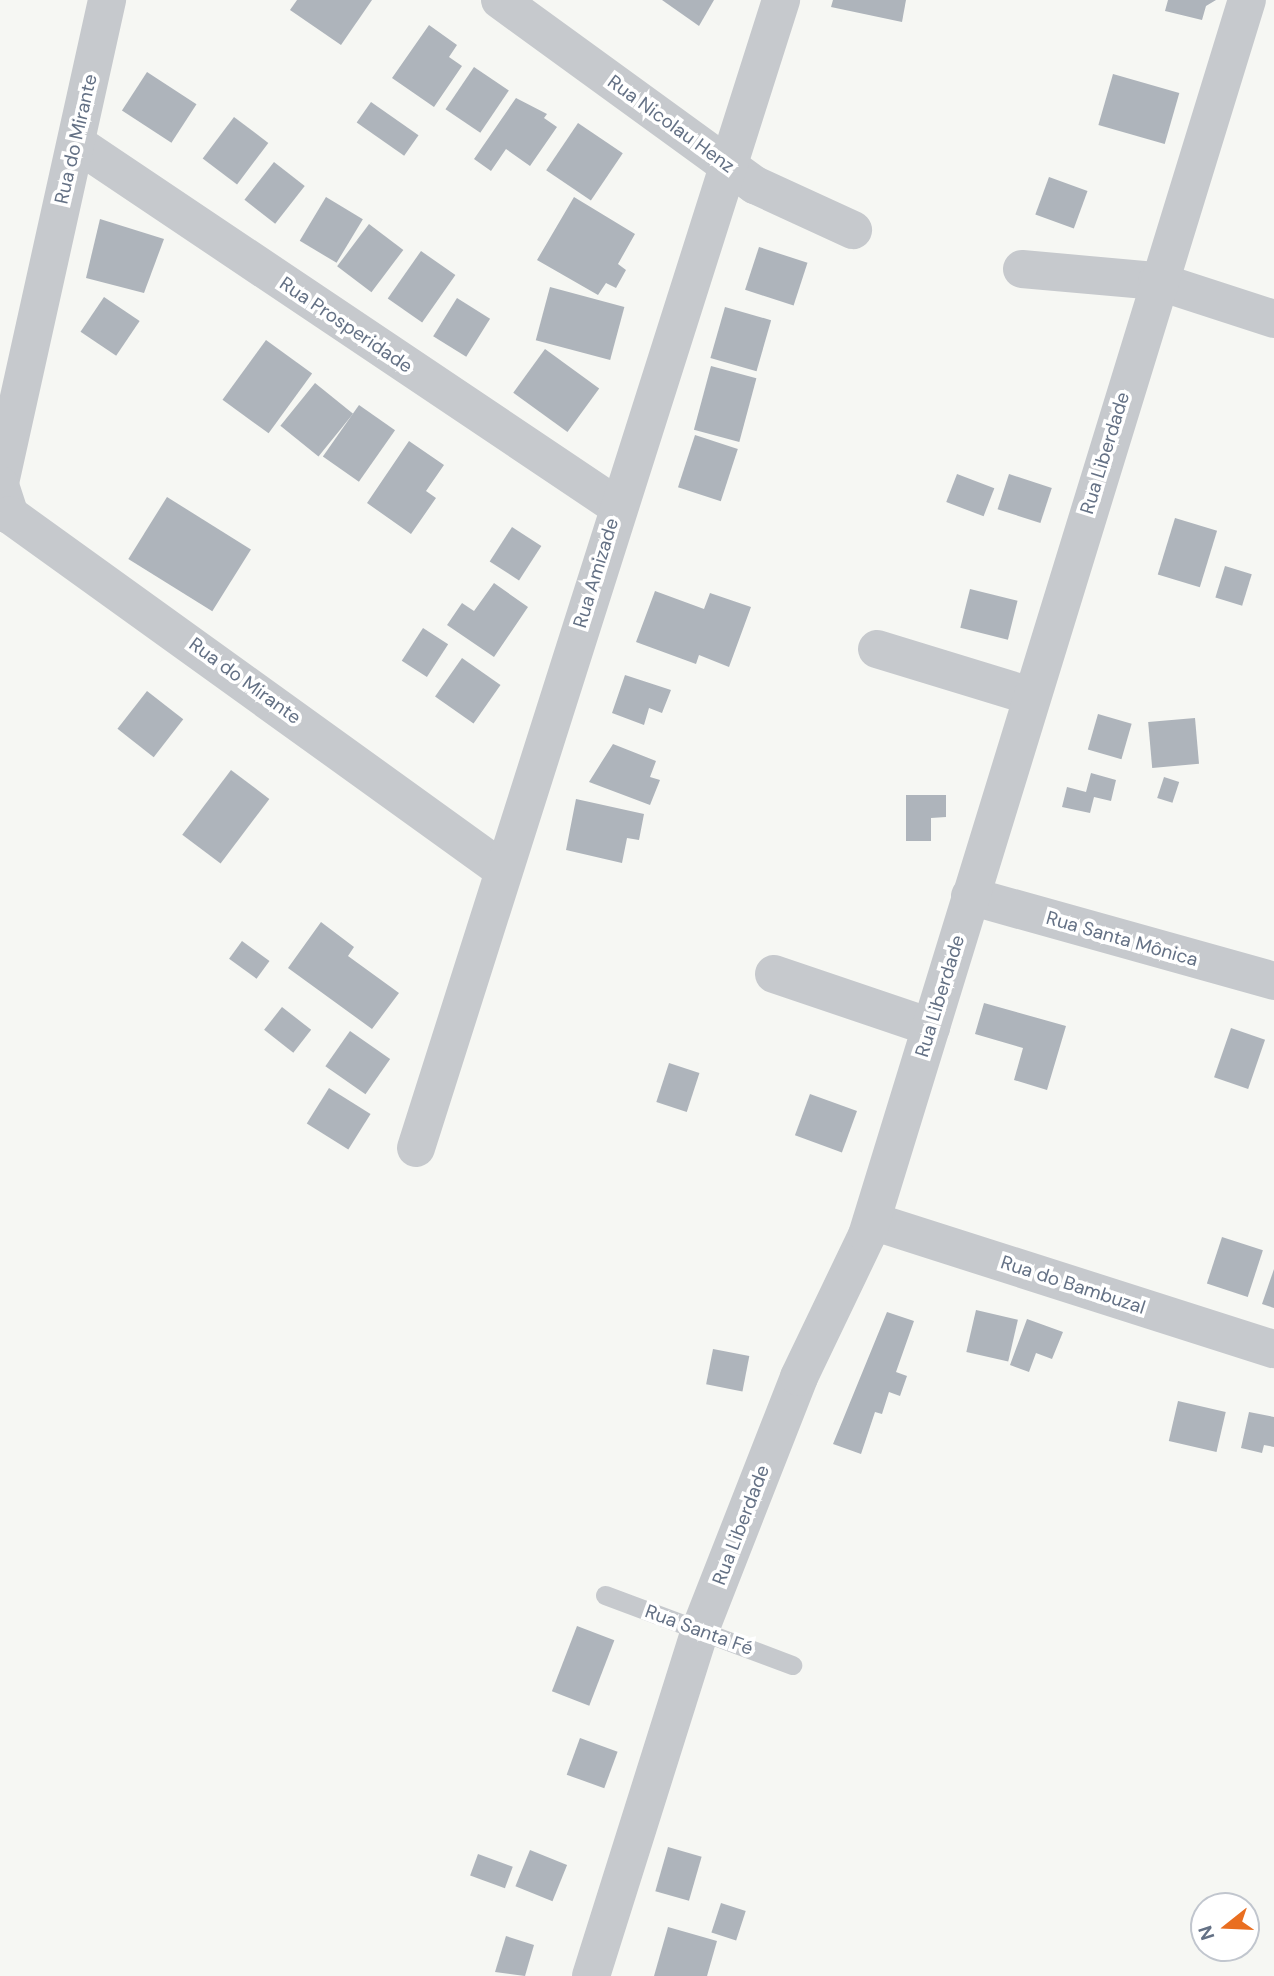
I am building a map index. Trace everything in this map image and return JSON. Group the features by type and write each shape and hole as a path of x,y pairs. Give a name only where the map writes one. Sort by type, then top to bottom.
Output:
{"street":[{"name":"Rua do Mirante","path":"107,0 0,484 10,515 503,870"},
{"name":"Rua Nicolau Henz","path":"500,0 755,185 853,230"},
{"name":"Rua Amizade","path":"416,1148 617,506 729,166 780,0"},
{"name":"Rua Liberdade","path":"591,1976 700,1630 799,1377 872,1221 1157,281 1247,0"},
{"name":"Rua Prosperidade","path":"76,143 617,506"},
{"path":"1023,269 1157,281 1274,319"},
{"path":"877,649 1031,696"},
{"name":"Rua Santa Mônica","path":"970,896 1274,981"},
{"path":"774,974 931,1027"},
{"name":"Rua do Bambuzal","path":"872,1221 1274,1349"}],"lane":[{"name":"Rua Santa Fé","path":"605,1595 792,1665"}],"building":[{"path":"297,0 372,0 341,45 290,10"},
{"path":"662,0 714,0 699,26"},
{"path":"833,0 906,0 902,22 831,7"},
{"path":"1168,0 1216,0 1206,6 1202,20 1165,11"},
{"path":"429,25 457,45 449,57 462,66 434,107 392,78"},
{"path":"474,67 509,90 480,133 445,109"},
{"path":"147,72 196,104 171,143 122,111"},
{"path":"1113,74 1179,93 1165,144 1098,125"},
{"path":"516,98 547,114 544,118 557,127 530,166 506,149 491,171 474,159"},
{"path":"371,102 419,135 404,156 357,122"},
{"path":"234,117 268,143 237,184 203,159"},
{"path":"578,123 623,153 591,200 546,170"},
{"path":"274,162 305,186 275,224 244,200"},
{"path":"1049,177 1088,191 1074,229 1035,215"},
{"path":"326,197 363,219 337,263 300,241"},
{"path":"574,197 635,234 618,264 626,270 616,288 606,283 598,295 537,260"},
{"path":"100,219 164,239 144,293 86,278"},
{"path":"369,224 403,250 371,292 337,266"},
{"path":"759,247 808,263 794,306 745,290"},
{"path":"421,251 455,275 422,323 388,299"},
{"path":"550,287 624,307 610,360 536,340"},
{"path":"104,297 140,321 116,356 81,332"},
{"path":"457,298 490,319 466,357 433,336"},
{"path":"725,307 771,320 757,371 710,358"},
{"path":"266,340 312,374 269,433 223,400"},
{"path":"545,349 599,388 567,432 513,393"},
{"path":"711,366 756,378 739,442 694,430"},
{"path":"315,383 353,414 318,457 280,426"},
{"path":"359,405 395,430 359,482 323,457"},
{"path":"695,435 738,449 721,501 678,487"},
{"path":"409,441 444,465 426,491 436,498 411,534 367,503"},
{"path":"957,474 994,488 984,516 946,502"},
{"path":"1009,474 1052,488 1040,523 998,509"},
{"path":"167,497 251,549 212,611 128,559"},
{"path":"1175,518 1217,531 1200,587 1158,574"},
{"path":"512,527 541,546 519,580 490,561"},
{"path":"1225,566 1252,574 1242,606 1215,598"},
{"path":"494,583 528,607 494,657 447,625 462,603 474,611"},
{"path":"970,589 1018,601 1008,640 960,628"},
{"path":"655,591 704,609 710,593 751,607 729,667 699,655 696,664 636,642"},
{"path":"423,628 448,644 427,677 402,661"},
{"path":"462,658 501,685 474,723 435,697"},
{"path":"625,675 671,690 662,713 649,708 644,725 612,713"},
{"path":"147,691 183,719 154,757 117,729"},
{"path":"1098,714 1132,724 1121,759 1088,750"},
{"path":"1195,718 1199,764 1152,768 1148,722"},
{"path":"613,744 656,761 650,777 660,780 650,805 589,782"},
{"path":"231,770 269,799 221,864 182,835"},
{"path":"1091,773 1116,780 1111,801 1094,797 1090,813 1062,807 1067,787 1086,792"},
{"path":"1164,777 1179,782 1172,803 1157,798"},
{"path":"906,795 946,795 946,817 931,818 931,841 906,841"},
{"path":"576,799 644,814 639,840 627,838 622,863 566,850"},
{"path":"321,922 354,947 348,956 399,993 372,1029 288,968"},
{"path":"242,941 270,961 257,979 229,959"},
{"path":"984,1003 1066,1026 1047,1090 1014,1080 1023,1048 975,1034"},
{"path":"282,1007 311,1030 293,1053 264,1030"},
{"path":"1231,1028 1265,1040 1248,1089 1214,1077"},
{"path":"350,1031 390,1059 365,1094 325,1066"},
{"path":"669,1063 699,1073 687,1112 656,1102"},
{"path":"329,1088 371,1114 348,1150 307,1124"},
{"path":"810,1094 857,1111 842,1152 795,1135"},
{"path":"1222,1237 1263,1250 1248,1297 1207,1284"},
{"path":"1274,1269 1274,1308 1262,1304"},
{"path":"976,1310 1018,1320 1008,1362 966,1352"},
{"path":"887,1312 914,1321 896,1372 907,1376 900,1396 889,1392 882,1414 875,1412 861,1454 833,1444"},
{"path":"1027,1319 1063,1332 1052,1359 1036,1353 1029,1372 1010,1365"},
{"path":"713,1349 749,1356 742,1391 706,1384"},
{"path":"1178,1401 1226,1412 1217,1452 1169,1441"},
{"path":"1249,1412 1274,1417 1274,1447 1264,1445 1262,1453 1241,1448"},
{"path":"577,1626 614,1640 589,1706 552,1691"},
{"path":"580,1738 618,1752 604,1788 567,1775"},
{"path":"668,1847 702,1857 689,1901 655,1891"},
{"path":"530,1850 567,1865 552,1901 515,1886"},
{"path":"478,1854 513,1867 505,1888 470,1876"},
{"path":"721,1903 746,1911 736,1941 711,1932"},
{"path":"668,1927 717,1941 707,1976 654,1976"},
{"path":"506,1936 534,1945 525,1976 495,1972"}]}
